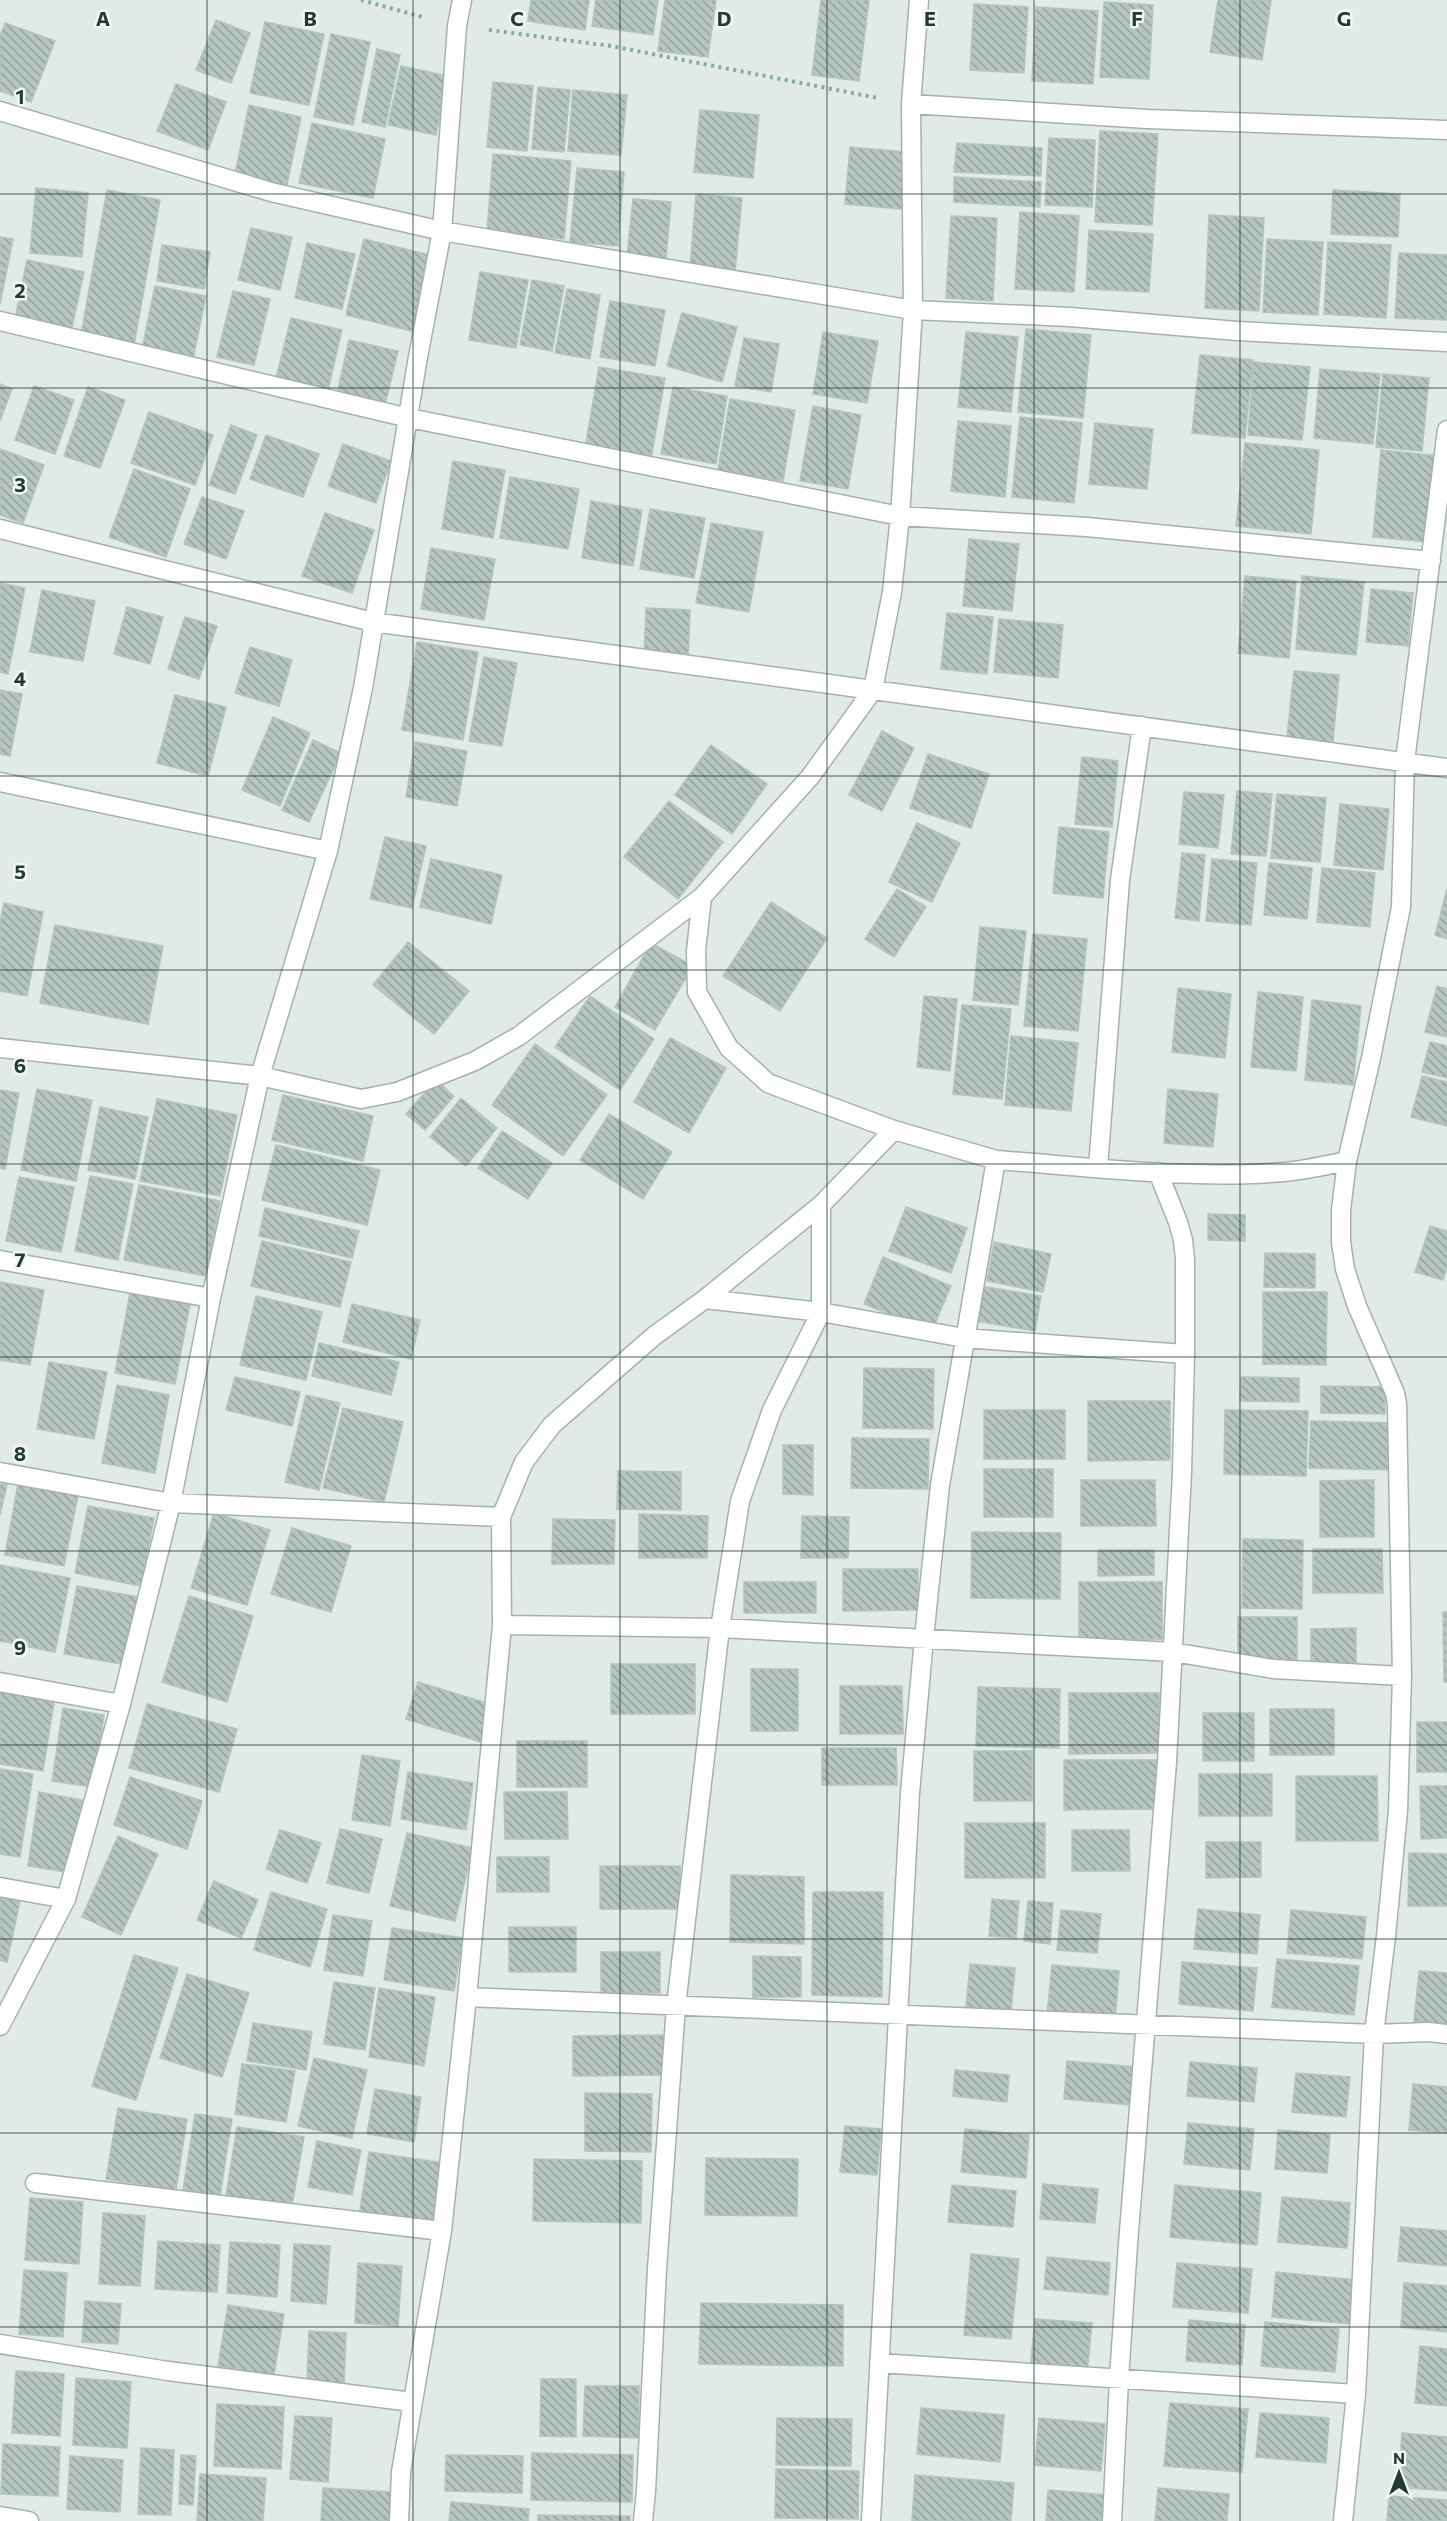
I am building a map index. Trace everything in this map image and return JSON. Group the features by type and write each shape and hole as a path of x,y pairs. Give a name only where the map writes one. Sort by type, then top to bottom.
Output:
{"street":[{"path":"0,2026 66,1899 120,1704 171,1503 210,1298 260,1076 327,850 363,688 372,622 441,231 457,26 462,0"},
{"path":"0,1048 260,1076 361,1099 396,1092 475,1061 519,1036 702,897 810,777 873,690 892,592 900,516 913,310 911,104 919,0"},
{"path":"911,104 1147,119 1447,130"},
{"path":"0,111 271,192 441,231 913,310 1070,317 1237,331 1447,342"},
{"path":"0,321 408,418 900,516 1087,527 1431,561"},
{"path":"1343,2521 1356,2394 1374,2034 1398,1811 1402,1676 1397,1404 1395,1393 1357,1306 1345,1269 1341,1242 1341,1210 1347,1161 1371,1058 1401,907 1405,761 1447,430"},
{"path":"0,529 372,622 1447,768"},
{"path":"1098,1168 1120,880 1142,726"},
{"path":"0,782 327,850"},
{"path":"702,897 696,951 697,992 729,1048 768,1083 894,1130 996,1160 1158,1172 1224,1174 1284,1172 1347,1161"},
{"path":"399,2521 401,2472 442,2231 467,1997 501,1625 501,1517 524,1462 552,1425 654,1336 705,1299 821,1205 894,1130"},
{"path":"871,2521 910,1793 924,1638 940,1485 996,1160"},
{"path":"1113,2521 1119,2379 1167,1762 1185,1354 1183,1240 1158,1172"},
{"path":"643,2521 657,2269 676,2006 720,1628 740,1501 772,1410 821,1312 821,1205"},
{"path":"0,1260 210,1298"},
{"path":"705,1299 821,1312 964,1338 1185,1354"},
{"path":"0,1472 171,1503 501,1517"},
{"path":"501,1625 720,1628 1173,1652 1273,1669 1402,1676"},
{"path":"0,1682 120,1704"},
{"path":"0,1887 66,1899"},
{"path":"467,1997 1374,2034 1428,2032 1447,2034"},
{"path":"35,2183 442,2231"},
{"path":"0,2344 168,2371 412,2402"},
{"path":"879,2363 1356,2394"},
{"path":"0,2516 29,2521"}],"path":[{"path":"361,0 457,26 611,46 911,104"}],"building":[{"path":"531,0 589,0 585,30 528,21"},
{"path":"596,0 658,0 653,35 592,26"},
{"path":"665,0 716,0 708,57 658,51"},
{"path":"821,0 869,0 859,81 812,75"},
{"path":"1218,0 1271,0 1262,60 1210,52"},
{"path":"1104,2 1153,5 1149,79 1100,77"},
{"path":"974,4 1028,7 1024,73 970,70"},
{"path":"1036,7 1098,11 1093,84 1032,81"},
{"path":"216,20 250,33 231,83 196,70"},
{"path":"265,22 324,34 309,105 250,93"},
{"path":"5,23 55,41 31,102 0,91 0,36"},
{"path":"331,34 370,42 353,125 314,117"},
{"path":"377,49 400,55 385,127 362,122"},
{"path":"401,66 448,76 436,135 388,125"},
{"path":"493,82 533,86 527,151 487,147"},
{"path":"176,84 226,102 208,150 157,131"},
{"path":"538,87 570,90 564,152 532,149"},
{"path":"573,90 627,95 621,155 568,151"},
{"path":"249,105 301,117 287,185 235,174"},
{"path":"700,110 759,115 753,178 694,172"},
{"path":"312,123 385,139 373,198 299,183"},
{"path":"1100,131 1158,134 1152,225 1095,222"},
{"path":"1049,138 1095,140 1092,207 1045,205"},
{"path":"957,143 1042,148 1041,176 954,172"},
{"path":"850,147 906,152 901,209 845,204"},
{"path":"493,154 571,161 564,239 487,232"},
{"path":"577,168 624,172 618,246 570,242"},
{"path":"954,177 1041,182 1040,207 954,202"},
{"path":"36,188 88,193 82,257 30,253"},
{"path":"107,190 160,200 134,345 81,335"},
{"path":"1333,190 1400,194 1398,237 1331,234"},
{"path":"696,194 742,198 735,272 690,268"},
{"path":"633,199 671,202 666,259 627,256"},
{"path":"1020,212 1079,216 1074,292 1015,289"},
{"path":"1209,215 1264,218 1259,311 1205,308"},
{"path":"951,216 997,218 993,301 946,298"},
{"path":"251,228 292,237 280,290 238,280"},
{"path":"1089,230 1153,234 1149,292 1086,289"},
{"path":"0,237 13,239 0,304"},
{"path":"364,239 430,255 412,331 346,315"},
{"path":"1267,239 1323,242 1318,315 1263,312"},
{"path":"1328,242 1391,245 1386,318 1324,314"},
{"path":"307,243 355,254 342,309 295,298"},
{"path":"162,245 210,252 204,289 157,281"},
{"path":"1399,253 1447,255 1447,320 1395,318"},
{"path":"27,260 84,272 70,336 14,324"},
{"path":"480,272 528,280 516,348 469,340"},
{"path":"532,280 564,286 552,351 520,345"},
{"path":"155,286 206,296 193,359 142,349"},
{"path":"567,289 600,295 590,359 555,353"},
{"path":"233,291 270,299 254,365 217,357"},
{"path":"610,301 665,310 655,366 600,357"},
{"path":"682,313 737,327 722,382 667,366"},
{"path":"291,318 342,330 328,390 276,378"},
{"path":"1026,329 1091,335 1083,418 1018,412"},
{"path":"823,332 878,341 867,403 813,394"},
{"path":"966,332 1018,337 1011,412 958,407"},
{"path":"744,338 779,344 771,392 735,386"},
{"path":"349,340 398,351 385,405 337,394"},
{"path":"1200,355 1253,360 1245,438 1192,433"},
{"path":"1254,362 1310,367 1302,440 1248,435"},
{"path":"599,367 665,378 651,459 585,448"},
{"path":"1320,369 1380,374 1373,444 1314,438"},
{"path":"1383,374 1429,378 1422,451 1376,447"},
{"path":"0,384 12,389 0,421"},
{"path":"34,386 74,400 55,454 15,440"},
{"path":"88,387 125,400 100,468 64,456"},
{"path":"673,387 727,396 716,464 661,454"},
{"path":"730,399 795,410 783,481 718,470"},
{"path":"813,406 861,415 848,489 800,481"},
{"path":"149,412 213,435 195,485 131,463"},
{"path":"1020,417 1082,423 1074,503 1012,497"},
{"path":"958,421 1011,426 1005,497 951,491"},
{"path":"1095,423 1153,429 1147,489 1089,484"},
{"path":"231,425 257,435 235,494 209,485"},
{"path":"266,435 319,454 303,497 250,479"},
{"path":"1245,443 1319,450 1311,534 1236,526"},
{"path":"343,444 391,461 376,503 328,486"},
{"path":"0,449 44,465 23,523 0,515"},
{"path":"1381,450 1438,456 1429,542 1373,537"},
{"path":"453,461 505,470 493,538 442,529"},
{"path":"134,469 190,489 166,557 109,537"},
{"path":"510,477 579,489 568,549 500,538"},
{"path":"202,497 244,511 226,559 184,544"},
{"path":"591,501 642,510 633,566 582,558"},
{"path":"650,509 705,518 694,578 640,569"},
{"path":"325,513 374,530 352,593 302,576"},
{"path":"711,523 763,532 749,612 696,603"},
{"path":"969,539 1019,544 1012,611 963,606"},
{"path":"431,548 495,559 484,620 421,609"},
{"path":"1245,576 1296,581 1289,658 1238,653"},
{"path":"1302,576 1364,582 1356,655 1296,649"},
{"path":"0,583 25,588 8,674 0,672"},
{"path":"1371,589 1413,593 1408,646 1366,642"},
{"path":"42,590 95,601 83,661 30,652"},
{"path":"127,607 163,617 150,664 114,654"},
{"path":"646,608 690,610 688,661 644,658"},
{"path":"947,613 993,617 987,674 941,669"},
{"path":"185,617 217,626 199,679 168,669"},
{"path":"999,619 1063,625 1058,678 994,672"},
{"path":"417,642 478,652 463,740 402,730"},
{"path":"250,647 292,660 279,706 235,693"},
{"path":"484,657 517,663 502,746 469,741"},
{"path":"1294,671 1339,675 1333,742 1287,737"},
{"path":"0,690 22,694 10,756 0,754"},
{"path":"175,695 226,707 208,776 157,763"},
{"path":"273,717 310,733 280,806 242,790"},
{"path":"882,731 914,748 882,811 849,795"},
{"path":"313,740 341,753 309,822 282,810"},
{"path":"415,742 467,751 457,806 406,797"},
{"path":"711,745 767,784 732,834 675,795"},
{"path":"928,754 989,774 971,828 910,808"},
{"path":"1082,757 1118,761 1112,827 1075,824"},
{"path":"1237,791 1272,794 1266,856 1231,854"},
{"path":"1184,792 1224,795 1218,848 1179,844"},
{"path":"1277,794 1326,798 1320,862 1271,858"},
{"path":"669,801 723,842 678,899 624,857"},
{"path":"1340,804 1389,809 1383,870 1334,865"},
{"path":"917,823 960,843 932,902 889,882"},
{"path":"1059,827 1109,832 1103,898 1053,893"},
{"path":"385,837 426,846 412,908 370,899"},
{"path":"1182,853 1205,855 1199,921 1175,918"},
{"path":"431,859 502,875 491,924 420,907"},
{"path":"1212,859 1257,863 1251,925 1206,921"},
{"path":"1269,863 1312,868 1307,919 1264,915"},
{"path":"1322,868 1375,873 1370,927 1317,922"},
{"path":"897,889 926,907 894,957 865,939"},
{"path":"1447,889 1447,939 1435,935"},
{"path":"771,902 827,938 780,1011 723,976"},
{"path":"4,903 43,912 27,996 0,991 0,922"},
{"path":"55,925 163,946 148,1024 40,1003"},
{"path":"980,927 1026,931 1018,1005 973,1000"},
{"path":"1033,934 1087,939 1078,1031 1024,1026"},
{"path":"408,942 469,991 434,1034 373,985"},
{"path":"651,943 693,966 655,1030 615,1007"},
{"path":"1437,986 1447,989 1447,1037 1425,1032"},
{"path":"1178,988 1231,994 1225,1058 1172,1052"},
{"path":"1258,992 1303,997 1296,1071 1251,1067"},
{"path":"590,996 654,1039 620,1090 555,1047"},
{"path":"924,996 957,999 950,1071 917,1067"},
{"path":"1312,1000 1361,1006 1353,1085 1305,1080"},
{"path":"962,1005 1011,1009 1002,1099 953,1094"},
{"path":"1011,1036 1078,1043 1071,1111 1005,1105"},
{"path":"670,1038 726,1068 689,1133 634,1102"},
{"path":"1430,1042 1447,1046 1447,1078 1422,1072"},
{"path":"535,1044 607,1095 563,1156 492,1105"},
{"path":"1422,1076 1447,1082 1447,1126 1411,1117"},
{"path":"436,1080 454,1096 425,1130 406,1114"},
{"path":"37,1089 92,1100 76,1181 21,1170"},
{"path":"1168,1089 1218,1094 1213,1147 1164,1143"},
{"path":"0,1090 19,1093 5,1169 0,1168"},
{"path":"283,1095 373,1116 363,1161 272,1140"},
{"path":"461,1098 497,1128 466,1166 430,1137"},
{"path":"157,1099 237,1115 220,1196 140,1181"},
{"path":"100,1107 148,1117 135,1179 88,1170"},
{"path":"609,1114 672,1152 643,1199 580,1160"},
{"path":"502,1131 552,1163 528,1199 478,1168"},
{"path":"276,1145 380,1170 367,1225 262,1200"},
{"path":"90,1176 133,1184 118,1260 75,1251"},
{"path":"19,1177 74,1187 61,1252 6,1241"},
{"path":"139,1185 220,1201 206,1276 124,1260"},
{"path":"906,1207 967,1228 951,1273 889,1251"},
{"path":"265,1208 359,1231 352,1258 259,1236"},
{"path":"1208,1214 1245,1215 1245,1241 1208,1240"},
{"path":"1430,1226 1447,1231 1447,1267 1443,1280 1415,1272"},
{"path":"262,1241 351,1262 340,1307 251,1286"},
{"path":"994,1242 1051,1254 1043,1292 987,1281"},
{"path":"1265,1253 1315,1254 1315,1288 1264,1287"},
{"path":"883,1257 951,1286 932,1331 864,1304"},
{"path":"0,1282 44,1290 30,1365 0,1360"},
{"path":"981,1286 1041,1296 1035,1331 975,1321"},
{"path":"1263,1292 1327,1292 1326,1365 1263,1364"},
{"path":"130,1293 190,1304 175,1384 115,1373"},
{"path":"256,1296 322,1312 306,1380 240,1365"},
{"path":"352,1304 420,1320 411,1359 343,1342"},
{"path":"319,1343 399,1362 391,1395 312,1376"},
{"path":"49,1362 107,1372 94,1439 37,1429"},
{"path":"864,1368 934,1369 933,1429 863,1428"},
{"path":"235,1377 300,1392 292,1426 226,1410"},
{"path":"1241,1377 1299,1378 1299,1402 1240,1401"},
{"path":"117,1385 169,1395 155,1473 102,1463"},
{"path":"1321,1386 1385,1387 1385,1414 1321,1413"},
{"path":"306,1395 340,1403 319,1490 285,1482"},
{"path":"1088,1401 1170,1401 1170,1460 1088,1461"},
{"path":"343,1408 403,1422 384,1502 323,1488"},
{"path":"984,1410 1065,1410 1065,1459 984,1459"},
{"path":"1225,1410 1308,1411 1306,1476 1224,1474"},
{"path":"1311,1421 1395,1423 1395,1470 1309,1468"},
{"path":"852,1438 929,1439 928,1489 851,1488"},
{"path":"783,1445 813,1445 813,1495 783,1494"},
{"path":"984,1469 1053,1469 1053,1517 984,1517"},
{"path":"618,1471 681,1472 681,1510 617,1509"},
{"path":"1081,1480 1155,1480 1156,1526 1081,1526"},
{"path":"1374,1480 1374,1537 1320,1537 1320,1481"},
{"path":"0,1484 7,1485 0,1515"},
{"path":"18,1484 78,1495 64,1566 5,1555"},
{"path":"88,1506 154,1518 141,1586 75,1573"},
{"path":"214,1513 270,1530 247,1605 191,1588"},
{"path":"639,1514 708,1516 707,1558 639,1558"},
{"path":"802,1516 849,1517 848,1558 801,1558"},
{"path":"553,1519 615,1520 614,1564 552,1564"},
{"path":"292,1528 351,1546 331,1612 271,1594"},
{"path":"972,1532 1061,1533 1060,1599 971,1598"},
{"path":"1243,1539 1303,1540 1302,1609 1242,1608"},
{"path":"1313,1549 1382,1549 1383,1593 1313,1593"},
{"path":"1098,1550 1154,1550 1154,1575 1098,1576"},
{"path":"0,1565 70,1578 55,1652 0,1641"},
{"path":"843,1569 918,1569 918,1610 843,1611"},
{"path":"744,1582 816,1582 816,1613 744,1613"},
{"path":"1079,1582 1162,1582 1162,1639 1079,1640"},
{"path":"77,1586 139,1597 126,1665 64,1654"},
{"path":"189,1596 253,1616 227,1702 162,1682"},
{"path":"1443,1612 1447,1612 1447,1682 1444,1682"},
{"path":"1238,1617 1297,1617 1297,1660 1238,1660"},
{"path":"1356,1628 1356,1666 1311,1666 1311,1629"},
{"path":"611,1664 695,1664 695,1714 611,1714"},
{"path":"751,1669 798,1669 798,1731 751,1731"},
{"path":"418,1682 493,1705 481,1742 406,1719"},
{"path":"840,1686 902,1686 903,1734 840,1734"},
{"path":"978,1687 1060,1689 1059,1748 976,1746"},
{"path":"0,1688 55,1696 43,1771 0,1764"},
{"path":"1069,1693 1159,1693 1159,1753 1069,1754"},
{"path":"147,1704 237,1729 219,1792 129,1768"},
{"path":"63,1708 104,1715 93,1787 52,1781"},
{"path":"1270,1709 1334,1709 1334,1755 1270,1755"},
{"path":"1203,1713 1254,1713 1254,1761 1203,1761"},
{"path":"1417,1722 1447,1722 1447,1772 1417,1772"},
{"path":"517,1741 587,1741 587,1787 517,1787"},
{"path":"822,1748 896,1748 897,1785 822,1785"},
{"path":"974,1751 1032,1751 1032,1801 974,1801"},
{"path":"362,1755 400,1761 390,1826 352,1820"},
{"path":"1064,1760 1158,1760 1159,1809 1064,1810"},
{"path":"0,1769 33,1774 20,1857 0,1854"},
{"path":"408,1772 473,1783 466,1830 401,1819"},
{"path":"1199,1774 1272,1774 1272,1816 1199,1816"},
{"path":"1296,1776 1377,1776 1378,1841 1296,1841"},
{"path":"130,1777 202,1801 187,1849 114,1825"},
{"path":"1420,1786 1447,1786 1447,1838 1421,1839"},
{"path":"39,1792 82,1800 71,1873 28,1866"},
{"path":"504,1792 567,1792 568,1839 505,1839"},
{"path":"965,1823 1045,1823 1045,1878 965,1878"},
{"path":"340,1829 382,1839 369,1893 327,1883"},
{"path":"280,1830 321,1843 307,1883 266,1869"},
{"path":"1072,1830 1129,1830 1130,1871 1072,1871"},
{"path":"407,1833 473,1848 455,1921 390,1906"},
{"path":"118,1836 158,1854 121,1935 82,1917"},
{"path":"1206,1842 1261,1842 1261,1877 1206,1878"},
{"path":"1409,1853 1447,1854 1447,1906 1408,1906"},
{"path":"497,1857 549,1857 549,1892 497,1892"},
{"path":"600,1866 680,1866 680,1909 600,1909"},
{"path":"731,1875 804,1877 804,1944 730,1942"},
{"path":"214,1881 258,1900 241,1938 197,1920"},
{"path":"0,1892 21,1896 7,1962 0,1960"},
{"path":"271,1892 327,1909 310,1967 254,1950"},
{"path":"813,1892 883,1892 882,1997 812,1995"},
{"path":"992,1899 1019,1901 1016,1938 989,1936"},
{"path":"1028,1901 1053,1903 1050,1944 1024,1941"},
{"path":"1198,1909 1260,1915 1257,1954 1194,1949"},
{"path":"1061,1910 1101,1914 1097,1953 1057,1950"},
{"path":"1291,1910 1366,1917 1362,1959 1287,1953"},
{"path":"333,1915 372,1921 363,1976 324,1970"},
{"path":"509,1927 576,1927 576,1972 509,1972"},
{"path":"392,1928 463,1938 454,1991 384,1980"},
{"path":"601,1952 660,1952 660,1993 601,1993"},
{"path":"134,1955 178,1968 136,2100 92,2086"},
{"path":"753,1956 801,1957 801,1997 753,1997"},
{"path":"1277,1959 1359,1966 1354,2015 1272,2007"},
{"path":"1182,1962 1257,1968 1253,2011 1179,2004"},
{"path":"970,1964 1015,1968 1011,2011 966,2007"},
{"path":"1052,1965 1119,1971 1115,2020 1047,2015"},
{"path":"1419,1971 1447,1973 1447,2024 1414,2021"},
{"path":"187,1974 249,1993 222,2077 160,2058"},
{"path":"334,1982 375,1988 365,2050 324,2044"},
{"path":"379,1988 435,1997 424,2066 369,2057"},
{"path":"253,2023 312,2032 306,2070 247,2061"},
{"path":"664,2035 664,2075 573,2076 573,2036"},
{"path":"314,2058 367,2070 352,2138 298,2126"},
{"path":"1067,2061 1136,2067 1132,2105 1064,2099"},
{"path":"1190,2062 1257,2068 1254,2102 1187,2096"},
{"path":"242,2064 295,2071 286,2122 235,2114"},
{"path":"955,2070 1009,2075 1007,2102 953,2096"},
{"path":"1296,2073 1350,2077 1346,2117 1292,2112"},
{"path":"1413,2084 1447,2087 1447,2133 1409,2130"},
{"path":"375,2089 421,2097 414,2142 367,2134"},
{"path":"585,2093 652,2094 651,2152 585,2151"},
{"path":"118,2108 187,2119 176,2190 106,2179"},
{"path":"195,2114 232,2119 220,2196 183,2190"},
{"path":"1188,2123 1254,2129 1250,2170 1184,2164"},
{"path":"845,2126 881,2129 877,2175 840,2172"},
{"path":"237,2127 304,2137 292,2206 226,2196"},
{"path":"965,2129 1029,2135 1026,2178 961,2172"},
{"path":"1278,2130 1330,2134 1327,2173 1275,2169"},
{"path":"317,2141 361,2150 352,2195 308,2187"},
{"path":"369,2152 443,2163 433,2228 359,2216"},
{"path":"706,2158 798,2159 797,2216 705,2215"},
{"path":"534,2159 642,2161 641,2223 533,2221"},
{"path":"1043,2184 1098,2189 1095,2223 1040,2219"},
{"path":"952,2185 1016,2191 1013,2227 948,2222"},
{"path":"1175,2185 1261,2193 1257,2245 1170,2237"},
{"path":"1282,2197 1350,2203 1347,2248 1278,2242"},
{"path":"30,2198 83,2202 79,2264 25,2260"},
{"path":"103,2213 145,2216 140,2286 99,2284"},
{"path":"1401,2227 1447,2231 1447,2266 1398,2261"},
{"path":"158,2241 220,2245 217,2292 155,2289"},
{"path":"230,2242 280,2245 277,2297 227,2293"},
{"path":"294,2244 330,2246 326,2304 291,2301"},
{"path":"971,2254 1019,2259 1011,2339 964,2335"},
{"path":"1047,2257 1110,2263 1108,2295 1044,2289"},
{"path":"358,2263 402,2266 398,2326 355,2323"},
{"path":"1177,2263 1252,2269 1248,2313 1173,2307"},
{"path":"24,2270 67,2273 63,2337 19,2334"},
{"path":"1276,2272 1356,2280 1351,2324 1272,2317"},
{"path":"1404,2283 1447,2286 1447,2332 1401,2327"},
{"path":"85,2301 121,2304 118,2344 82,2342"},
{"path":"701,2303 843,2305 843,2366 699,2364"},
{"path":"228,2305 284,2314 274,2375 218,2366"},
{"path":"1035,2319 1092,2323 1087,2374 1030,2370"},
{"path":"1189,2320 1245,2325 1242,2365 1186,2361"},
{"path":"1265,2322 1339,2329 1335,2372 1261,2366"},
{"path":"309,2331 346,2333 344,2386 307,2384"},
{"path":"1420,2346 1447,2349 1447,2406 1415,2403"},
{"path":"16,2371 64,2374 60,2436 12,2433"},
{"path":"76,2378 131,2382 127,2448 73,2445"},
{"path":"541,2379 576,2379 576,2437 540,2436"},
{"path":"585,2386 639,2386 638,2438 583,2436"},
{"path":"1170,2403 1248,2409 1242,2472 1164,2466"},
{"path":"217,2404 284,2407 281,2469 214,2466"},
{"path":"921,2408 1004,2415 1000,2462 917,2454"},
{"path":"1260,2413 1329,2418 1326,2463 1256,2457"},
{"path":"295,2416 332,2418 328,2482 290,2479"},
{"path":"777,2418 852,2419 851,2466 776,2465"},
{"path":"1039,2418 1105,2424 1101,2471 1035,2465"},
{"path":"1402,2433 1447,2437 1447,2491 1398,2487"},
{"path":"3,2444 60,2447 58,2496 1,2494"},
{"path":"141,2448 174,2450 171,2515 138,2514"},
{"path":"532,2453 633,2455 632,2502 531,2500"},
{"path":"181,2455 196,2456 193,2505 179,2504"},
{"path":"446,2455 523,2456 522,2493 445,2491"},
{"path":"70,2456 123,2460 120,2512 67,2509"},
{"path":"776,2469 859,2471 858,2519 775,2518"},
{"path":"200,2474 266,2478 263,2521 197,2521"},
{"path":"915,2475 1014,2483 1011,2521 912,2521"},
{"path":"323,2488 391,2492 389,2521 321,2521"},
{"path":"1158,2488 1229,2494 1227,2521 1155,2521"},
{"path":"1048,2490 1107,2495 1106,2521 1046,2521"},
{"path":"1389,2496 1447,2500 1447,2521 1387,2521"},
{"path":"451,2502 529,2509 528,2521 449,2521"},
{"path":"538,2515 630,2516 630,2521 538,2521"}]}
